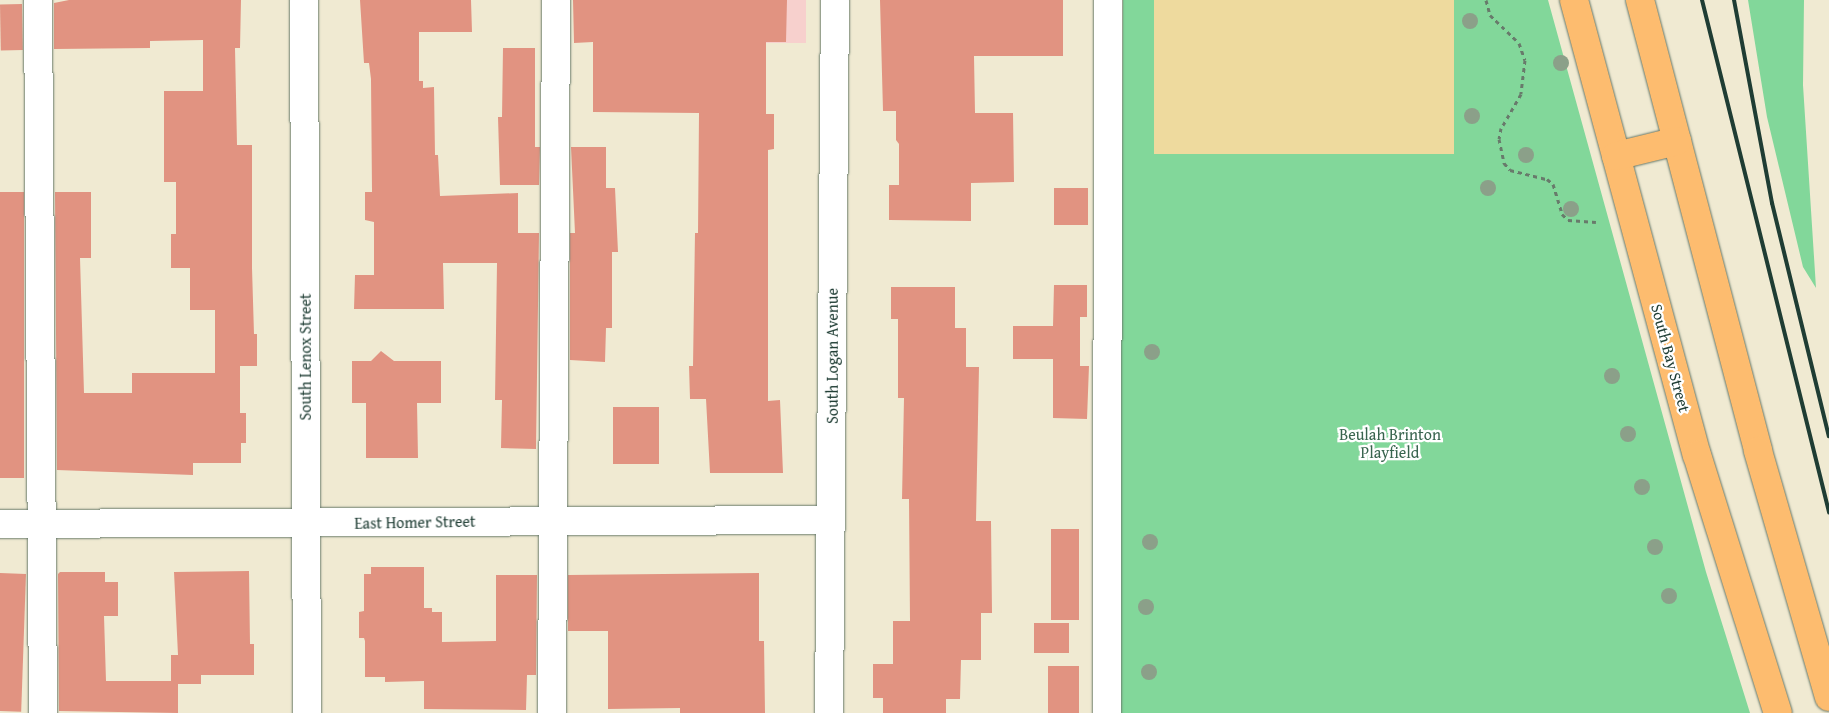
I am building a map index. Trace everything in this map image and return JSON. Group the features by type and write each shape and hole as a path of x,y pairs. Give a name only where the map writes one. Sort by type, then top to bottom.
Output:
{"main road":[{"name":"South Bay Street","path":"1574,0 1697,455 1778,713"},
{"path":"1640,0 1758,451 1829,697"},
{"path":"1616,156 1677,141"}],"street":[{"path":"38,0 43,713"},
{"name":"South Lenox Street","path":"304,0 307,713"},
{"path":"552,713 556,0"},
{"name":"South Logan Avenue","path":"829,713 834,0"},
{"path":"1107,713 1108,0"},
{"name":"East Homer Street","path":"0,524 830,520"}],"path":[{"path":"1486,0 1490,15 1519,43 1524,60 1521,94 1501,128 1499,139 1504,162 1510,170 1547,179 1553,184 1562,214 1568,220 1596,222"}],"shaded area":[{"path":"713,0 806,0 806,43 713,43"}],"green space":[{"name":"Beulah Brinton Playfield","path":"1123,0 1548,0 1706,572 1750,713 1119,713"},
{"path":"1748,0 1804,0 1803,85 1816,288 1803,267 1767,117"}],"sand":[{"path":"1154,0 1454,0 1454,154 1154,154"}],"building":[{"path":"69,0 241,0 240,48 235,48 237,145 252,145 252,268 254,334 257,334 257,366 240,366 240,413 246,413 246,443 241,443 241,463 193,463 193,475 57,470 55,192 91,192 91,258 80,258 84,393 132,393 132,373 215,373 215,310 190,310 190,268 171,268 171,234 176,234 176,182 164,182 164,91 203,91 203,40 150,41 150,48 54,49 54,3"},
{"path":"360,0 471,0 472,32 419,32 419,81 423,81 423,88 434,87 435,155 438,155 440,196 518,193 518,233 539,233 536,449 501,448 502,400 495,400 497,263 443,263 444,309 354,309 355,275 374,275 374,222 365,220 365,192 372,192 371,79 369,63 364,63"},
{"path":"573,0 787,0 786,42 766,42 766,114 774,114 774,149 768,150 768,401 780,400 783,473 710,473 706,399 690,399 689,366 693,366 695,233 698,233 699,113 593,112 593,42 574,43"},
{"path":"880,0 1063,0 1063,56 974,56 975,113 1013,113 1014,182 971,183 971,221 889,220 889,185 899,185 899,144 896,140 896,111 883,111"},
{"path":"0,4 22,4 23,50 1,50"},
{"path":"503,48 535,48 535,147 540,147 539,185 500,185 498,117 502,117"},
{"path":"571,147 606,147 606,188 615,188 618,252 612,252 612,328 606,328 605,362 570,360 570,233 575,233"},
{"path":"1054,188 1088,188 1088,225 1054,225"},
{"path":"0,192 24,192 24,478 0,478"},
{"path":"1054,285 1087,285 1087,317 1080,317 1080,366 1089,366 1087,419 1053,418 1053,359 1013,359 1013,326 1053,326"},
{"path":"891,287 955,287 955,328 966,328 966,367 979,367 976,521 991,521 992,613 981,613 981,660 961,660 960,699 946,699 946,713 883,713 883,698 873,698 873,664 893,664 893,621 910,621 909,499 902,499 904,398 898,398 898,319 891,319"},
{"path":"381,351 394,361 441,361 441,403 417,403 418,458 366,458 366,403 352,403 352,361 371,361"},
{"path":"613,407 659,407 659,464 613,464"},
{"path":"1051,529 1079,529 1079,620 1051,620"},
{"path":"371,567 424,567 424,608 432,608 432,612 442,612 442,642 496,641 496,575 537,575 536,675 527,675 526,710 424,709 424,681 385,682 385,677 365,677 365,641 364,638 359,638 359,612 364,611 364,574 371,574"},
{"path":"249,571 250,644 254,644 254,675 201,675 201,684 178,684 178,713 59,711 58,574 60,572 105,572 105,582 118,582 118,616 104,616 106,681 171,681 171,655 178,655 174,572"},
{"path":"0,573 26,574 21,712 0,711"},
{"path":"759,573 759,641 764,641 765,713 680,713 680,708 608,709 608,631 568,631 568,575"},
{"path":"1034,623 1069,623 1069,653 1034,653"},
{"path":"1048,666 1079,666 1079,713 1048,713"}],"railway":[{"path":"1702,0 1829,512"},
{"path":"1734,0 1772,203 1829,436"}]}
